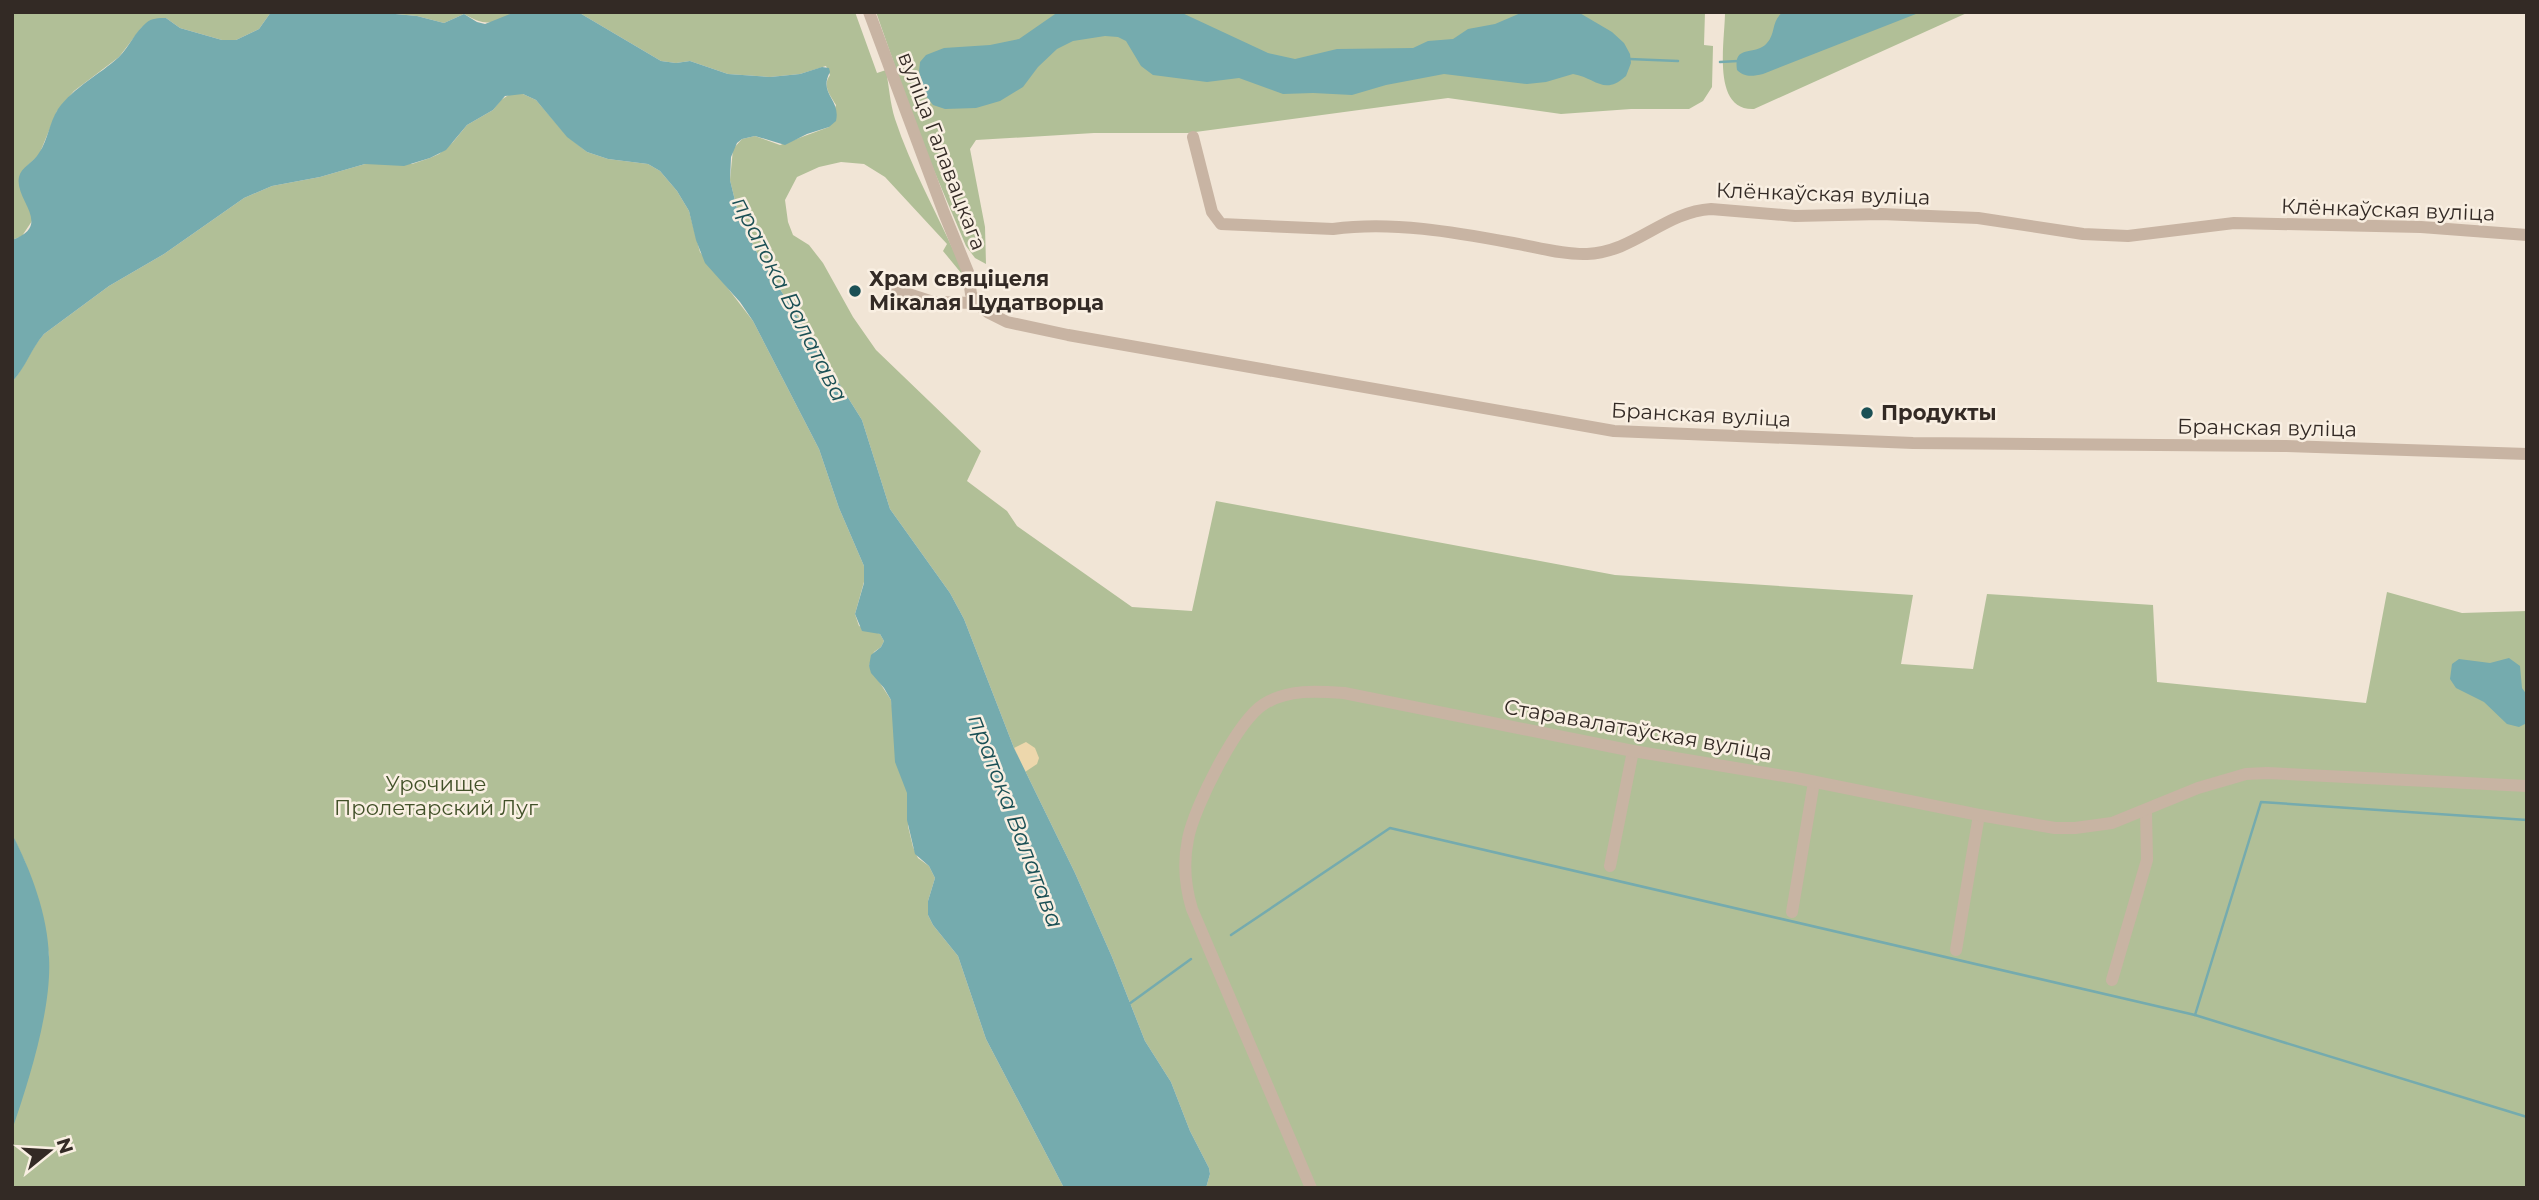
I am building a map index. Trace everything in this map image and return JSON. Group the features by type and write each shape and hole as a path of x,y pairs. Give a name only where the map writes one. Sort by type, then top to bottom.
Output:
{"street":[{"name":"вуліца Галавацкага","path":"869,12 968,272 971,294 976,303"},
{"name":"Клёнкаўская вуліца","path":"1193,137 1212,212 1221,224 1333,229 1389,227 1438,231 1585,254 1616,250 1674,218 1711,209 1795,216 1881,214 1978,218 2072,233 2128,236 2234,223 2421,228 2527,235"},
{"path":"890,288 933,302 976,303"},
{"name":"Бранская вуліца","path":"976,303 1007,322 1031,328 1614,432 1913,443 2285,446 2527,454"},
{"name":"Старавалатаўская вуліца","path":"1311,1188 1199,928 1186,890 1186,855 1192,823 1229,746 1262,705 1280,696 1311,691 1333,692 1979,815 2034,825 2075,828 2112,823 2198,788 2246,774 2527,786"},
{"path":"1610,866 1633,751"},
{"path":"1792,912 1814,782"},
{"path":"2112,980 2147,860 2146,811"},
{"path":"1956,950 1979,815"}],"green space":[{"path":"12,12 271,12 259,29 236,40 222,40 180,28 166,18 142,27 119,57 74,91 57,111 39,155 27,166 23,196 32,212 32,221 22,236 12,240"},
{"path":"374,12 515,12 489,22 478,21 464,14 444,23 417,16"},
{"path":"578,12 855,12 877,73 886,70 893,113 902,139 966,279 943,251 947,244 885,177 864,164 841,162 819,167 797,177 785,200 793,235 809,245 823,263 853,317 876,350 981,451 967,481 1007,511 1017,526 1132,607 1192,611 1216,501 1615,575 1913,595 1901,664 1973,669 1987,594 2153,605 2157,682 2366,703 2387,592 2462,613 2527,611 2527,1188 1206,1188 1209,1168 1190,1131 1171,1082 1145,1041 1075,873 1014,748 964,619 950,593 890,509 862,420 756,251 739,217 730,180 733,149 742,139 755,136 780,145 829,127 836,105 827,87 830,75 826,66 800,74 770,77 728,74 690,61 661,61"},
{"path":"876,12 1705,12 1704,45 1713,46 1712,87 1703,101 1689,109 1631,109 1561,114 1448,98 1188,133 1094,133 976,140 970,149 985,227 986,264 975,258 966,246 921,140"},
{"path":"1725,12 1969,12 1754,109 1740,107 1731,99 1726,87 1723,72"},
{"name":"Урочище Пролетарский Луг","path":"510,94 523,94 536,100 567,136 587,152 608,159 648,164 660,171 689,211 700,252 753,321 819,449 839,508 864,566 864,582 855,614 859,626 880,634 884,641 874,652 869,666 891,700 909,801 908,826 913,847 918,858 929,866 935,878 928,901 928,915 958,956 986,1039 1064,1188 12,1188 12,1130 44,1011 49,956 42,914 25,862 12,834 12,382 44,334 109,286 164,254 244,198 272,186 320,177 365,164 412,164 430,158 453,142 467,125 493,110"}],"sand":[{"path":"1026,742 1035,748 1039,758 1037,764 1025,772 1014,748"}],"water":[{"name":"пратока Валатава","path":"271,12 374,12 417,16 444,23 464,14 485,24 515,12 578,12 661,61 690,61 728,74 770,77 829,68 827,86 837,113 836,121 829,127 785,145 755,136 737,143 731,157 730,180 739,217 756,251 862,420 890,509 950,593 964,619 1014,748 1075,873 1145,1041 1171,1082 1190,1131 1209,1168 1206,1188 1064,1188 986,1039 958,956 928,915 928,901 935,878 929,866 915,854 907,820 907,793 895,762 891,700 871,673 869,666 871,655 884,641 880,634 862,631 855,614 864,583 864,566 839,508 819,449 753,321 705,263 689,211 660,171 648,164 608,159 587,152 567,137 536,100 523,94 505,96 493,110 467,125 446,150 430,158 404,166 365,164 320,177 272,186 244,198 164,254 109,286 44,334 12,382 12,240 24,234 30,227 31,220 19,186 19,177 42,148 58,109 79,88 119,57 151,20 166,18 180,28 222,40 236,40 259,29"},
{"path":"1058,12 1180,12 1268,53 1295,59 1337,49 1413,48 1428,41 1453,39 1468,29 1495,24 1523,12 1578,12 1612,32 1624,43 1631,63 1626,76 1612,85 1600,84 1573,74 1527,84 1444,74 1386,85 1352,95 1283,94 1239,78 1207,82 1153,75 1141,66 1126,41 1105,36 1073,41 1057,49 1038,67 1023,87 1000,101 976,108 945,109 933,105 926,96 919,72 920,62 926,55 944,48 990,45 1019,39"},
{"path":"1783,12 1921,12 1763,74 1749,76 1740,73 1737,70 1738,56 1767,43 1777,19"},
{"path":"2509,658 2520,666 2522,688 2527,695 2527,723 2519,727 2507,724 2484,702 2456,688 2450,679 2452,664 2459,659 2490,663"},
{"path":"12,834 37,894 48,941 49,977 43,1021 32,1067 12,1130"}],"waterway":[{"path":"1629,59 1678,61"},
{"path":"1720,62 1738,61"},
{"path":"2195,1015 2261,802 2527,820"},
{"path":"1231,935 1390,828 2195,1015 2527,1117"},
{"path":"1129,1004 1191,959"}],"place":[{"name":"Храм свяціцеля Мікалая Цудатворца","path":"855,291"},
{"name":"Продукты","path":"1867,413"}]}
